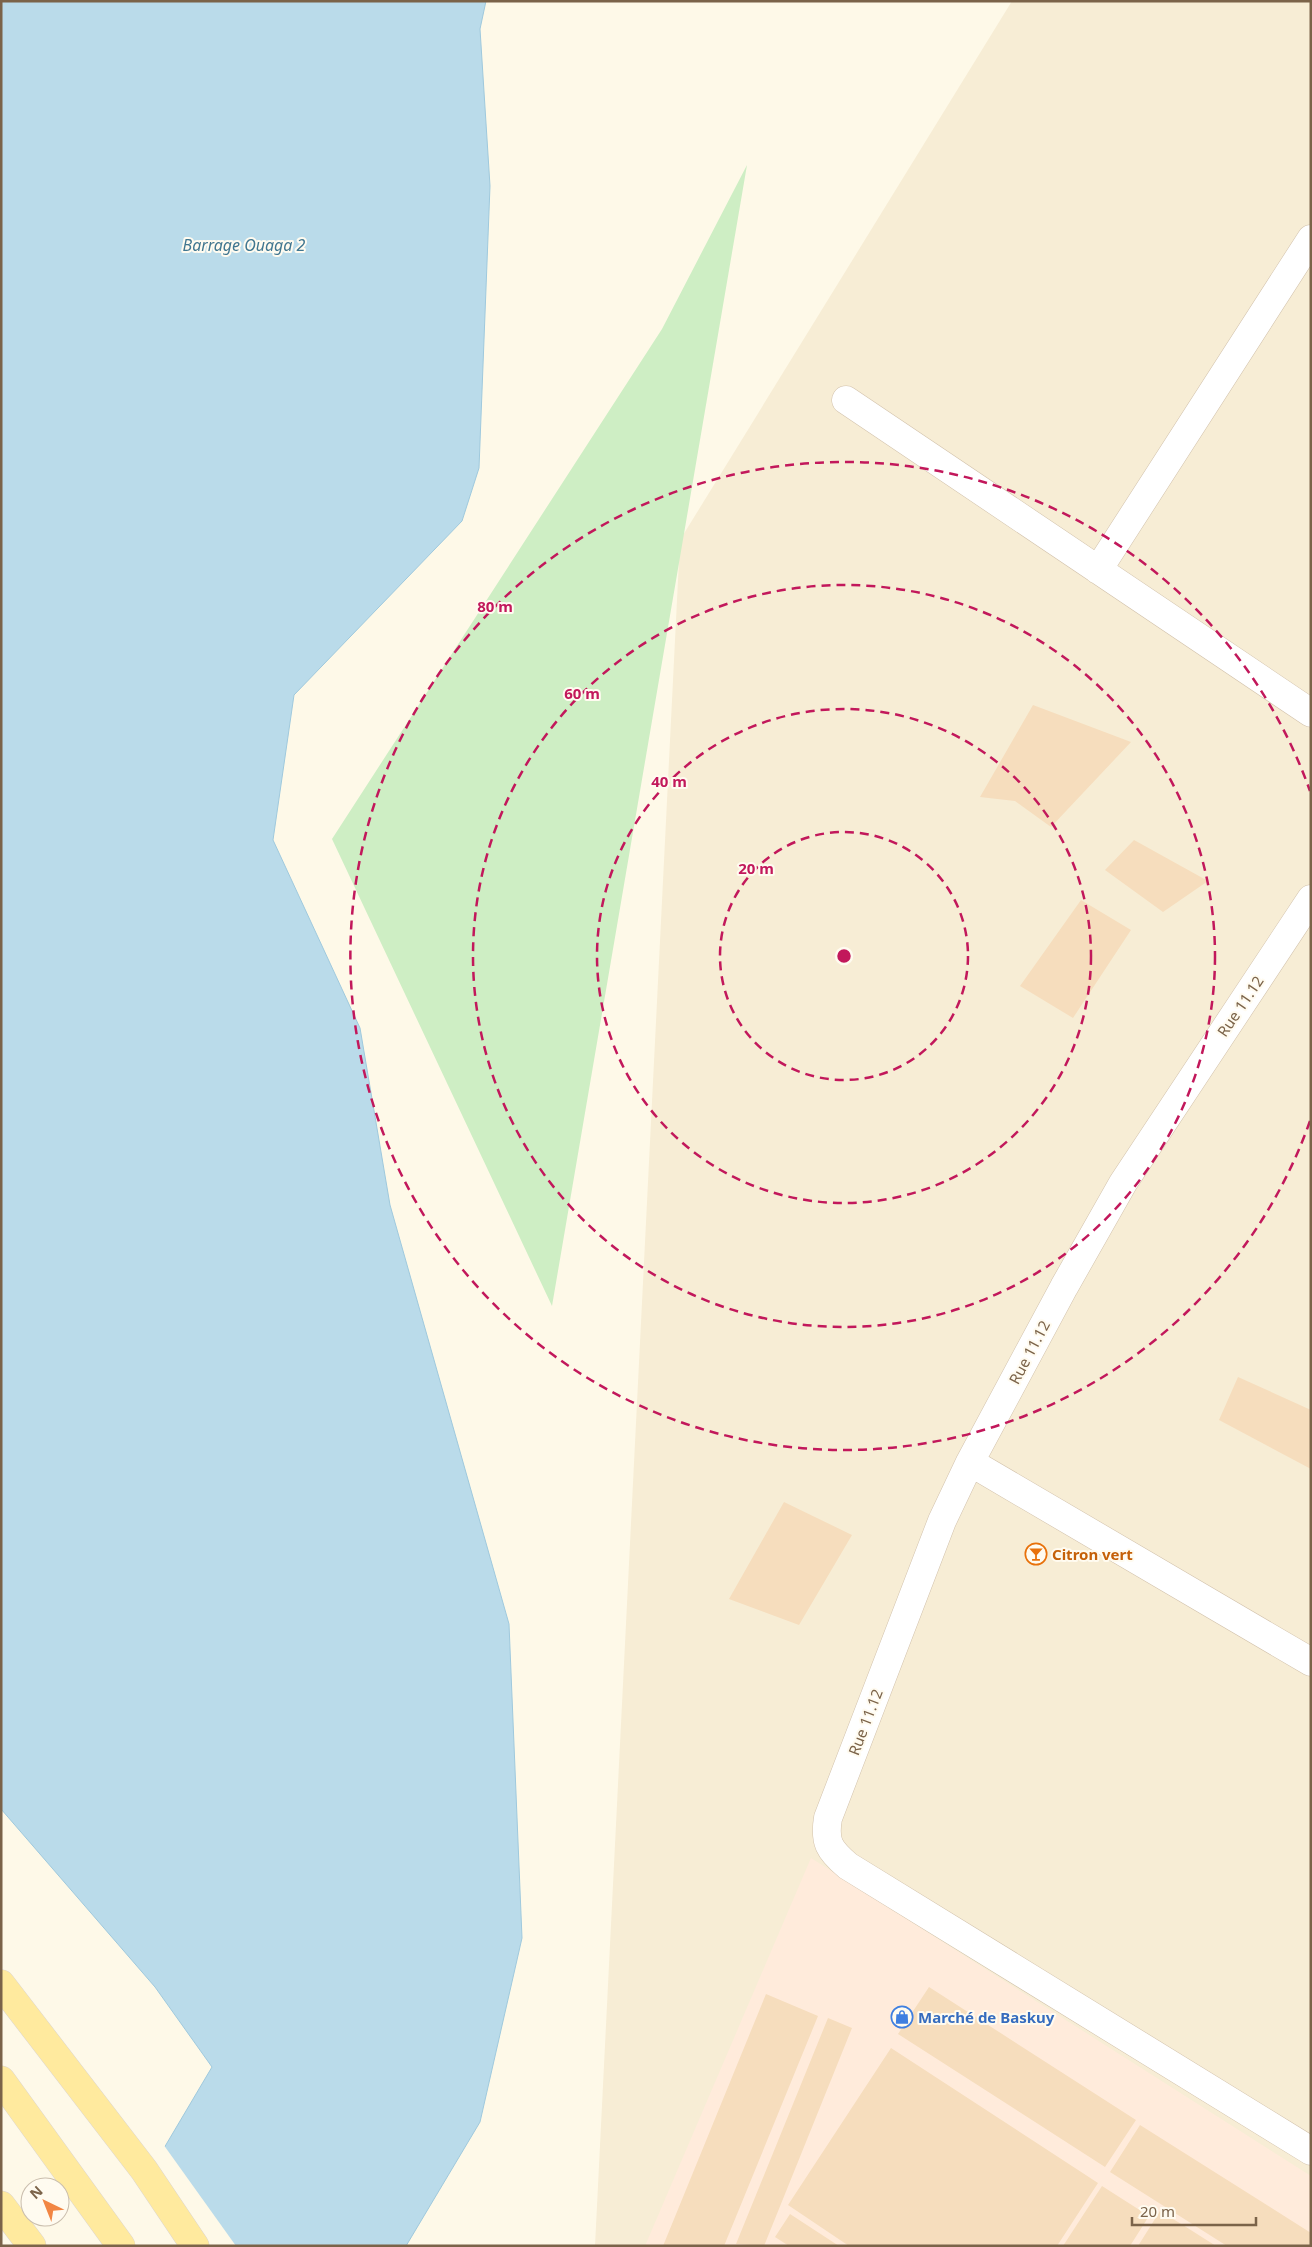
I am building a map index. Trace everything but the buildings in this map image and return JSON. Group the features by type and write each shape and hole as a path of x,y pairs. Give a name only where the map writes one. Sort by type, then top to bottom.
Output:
{"main road":[{"path":"1,1984 144,2170 196,2246"},
{"path":"1,2080 116,2237"},
{"path":"1,2205 32,2246"}],"street":[{"path":"1098,570 1311,239"},
{"path":"846,400 1311,713"},
{"name":"Rue 11.12","path":"1311,899 1123,1183 1064,1287 970,1462 942,1521 828,1818 826,1829 828,1843 835,1855 848,1866 1311,2151"},
{"path":"970,1462 1311,1662"}],"shaded area":[{"path":"1012,1 1311,1 1311,2246 595,2246 680,540"},
{"name":"Marché de Baskuy","path":"811,1858 1311,2176 1311,2246 645,2246"}],"green space":[{"path":"747,165 552,1306 332,839 662,329"}],"water":[{"name":"Barrage Ouaga 2","path":"1,1 486,1 480,29 490,186 479,468 462,521 294,695 273,840 360,1028 390,1205 509,1624 522,1938 480,2122 406,2246 106,2246 212,2067 155,1987 1,1809"}],"pier":[{"path":"163,2144 236,2246 103,2246"}],"place":[{"name":"Citron vert","path":"1036,1554"},
{"name":"Marché de Baskuy","path":"902,2017"}]}
